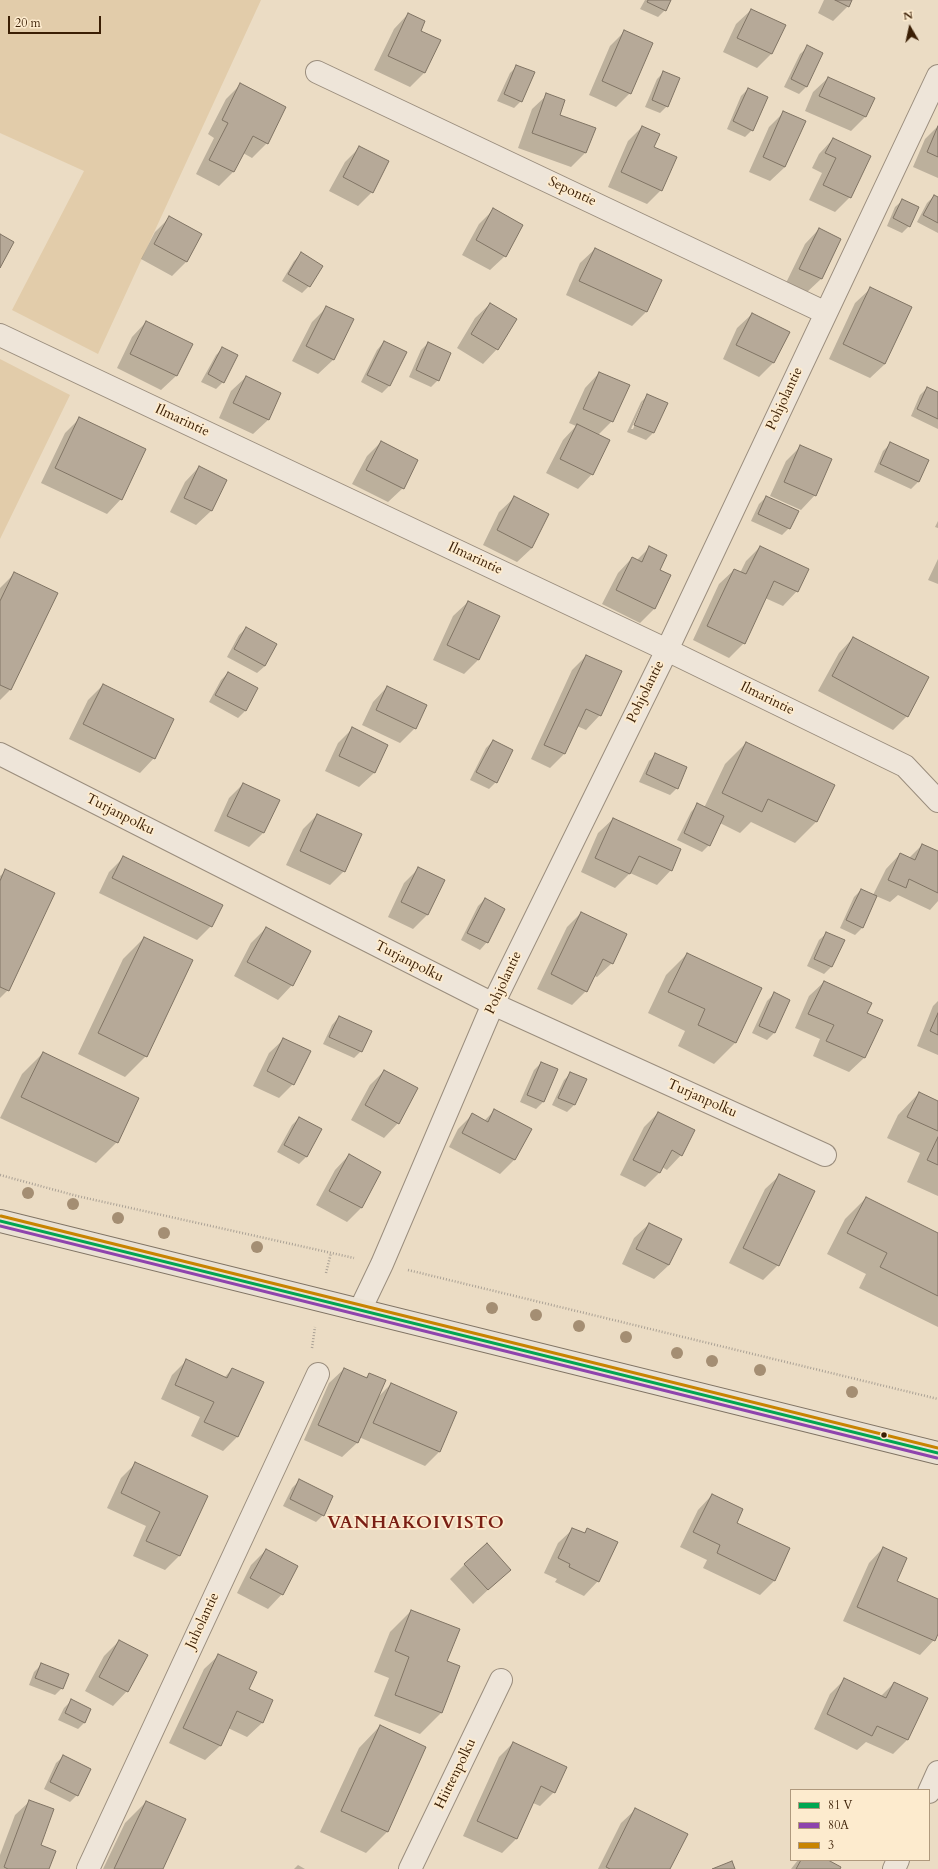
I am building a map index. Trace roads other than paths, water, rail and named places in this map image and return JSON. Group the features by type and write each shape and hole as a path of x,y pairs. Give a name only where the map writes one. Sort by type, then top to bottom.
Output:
{"main road":[{"path":"0,1221 938,1453"}],"street":[{"name":"Sepontie","path":"318,72 826,312"},
{"name":"Pohjolantie","path":"360,1310 382,1264 493,1004 667,650 938,76"},
{"name":"Ilmarintie","path":"0,335 667,650 905,766 938,801"},
{"name":"Turjanpolku","path":"0,754 493,1004 825,1155"},
{"name":"Juholantie","path":"88,1869 318,1374"},
{"name":"Hiittenpolku","path":"410,1869 501,1680"},
{"path":"930,1790 938,1772"}],"district":[{"name":"VANHAKOIVISTO","path":"416,1524"}]}
